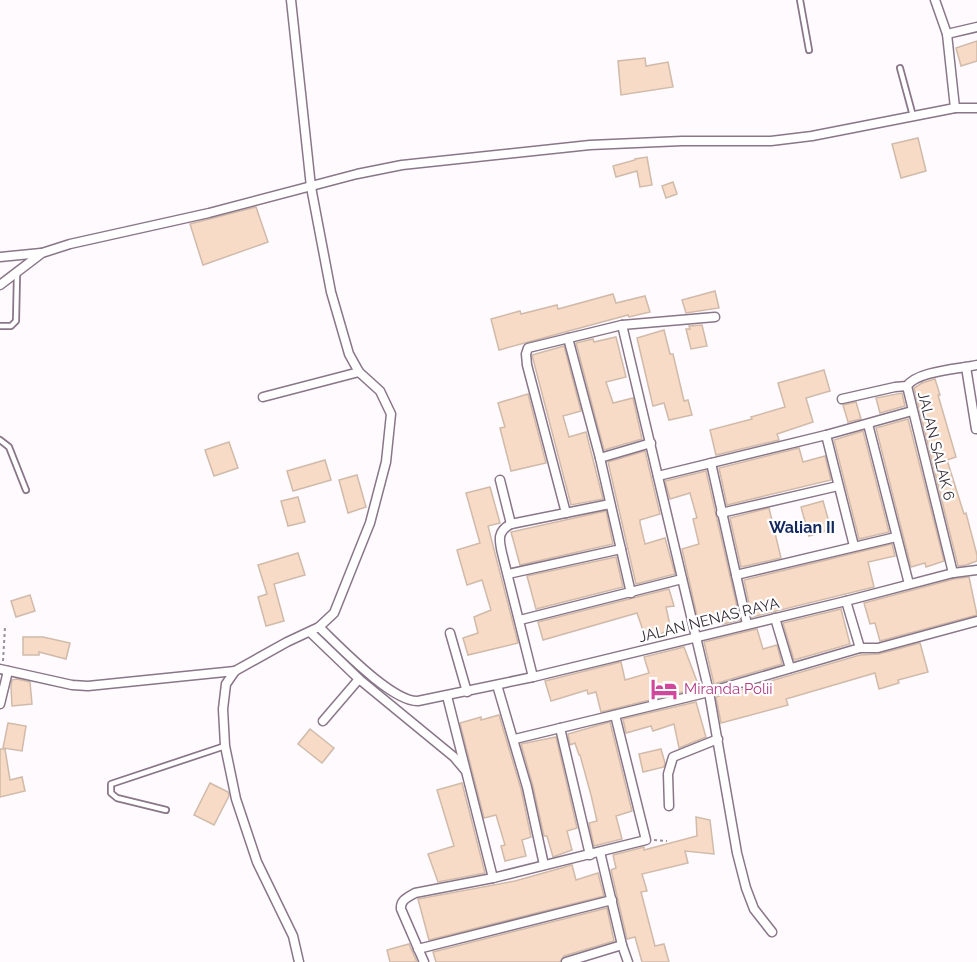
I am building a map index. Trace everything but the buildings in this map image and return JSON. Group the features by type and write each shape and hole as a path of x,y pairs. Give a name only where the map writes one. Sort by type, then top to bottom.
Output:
{"street":[{"path":"0,704 4,670 72,685 88,686 235,671 319,627 334,613 370,524 386,462 391,414 380,391 359,372 347,347 331,292 311,187 291,0"},
{"path":"935,0 947,34 955,108"},
{"path":"947,34 977,27"},
{"path":"0,257 42,253 70,244 209,213 357,174 433,161 590,145 682,141 771,141 812,136 955,108 977,108"},
{"path":"0,285 42,253"},
{"path":"566,513 527,365 528,348 622,325 715,317"},
{"path":"622,325 709,692 737,853 754,909 772,933"},
{"path":"568,338 600,458 631,593"},
{"name":"JALAN SALAK 6","path":"953,573 907,386 920,377 977,365"},
{"path":"966,367 976,429"},
{"path":"263,397 359,372"},
{"path":"842,399 907,386"},
{"path":"658,476 826,435 912,411"},
{"path":"868,423 909,584"},
{"path":"826,435 854,546"},
{"path":"600,458 651,443"},
{"path":"711,463 747,624"},
{"path":"500,480 511,524"},
{"path":"722,513 838,486"},
{"path":"533,677 500,543 500,534 511,524 610,504"},
{"path":"736,575 896,537"},
{"path":"508,574 621,549"},
{"name":"JALAN NENAS RAYA","path":"410,702 533,677 953,573 977,570"},
{"path":"520,620 682,579"},
{"path":"846,601 860,648"},
{"path":"775,618 790,668"},
{"path":"514,739 709,692 860,648 878,648 977,621"},
{"path":"319,627 387,688 410,702 403,713"},
{"path":"310,632 359,679 403,713 454,757 465,770"},
{"path":"450,633 467,692"},
{"path":"235,671 226,684 222,709 225,746 236,799 257,862 286,919 299,962"},
{"path":"323,721 359,679"},
{"path":"497,685 527,787 544,865"},
{"path":"447,696 493,878"},
{"path":"424,962 400,905 415,893 493,878 646,840 615,716"},
{"path":"560,729 595,853 612,900 628,962"},
{"path":"669,806 668,774 673,757 718,739"},
{"path":"418,949 612,900"},
{"path":"566,962 622,945"}],"lane":[{"path":"800,0 809,50"},
{"path":"900,68 912,116"},
{"path":"0,326 11,326 16,321 17,271"},
{"path":"0,440 9,447 27,490"},
{"path":"166,810 117,798 111,794 111,784 225,746"}],"path":[{"path":"4,670 5,627"}],"place":[{"name":"Miranda Polii","path":"664,689"}],"district":[{"name":"Walian II","path":"802,527"}]}
